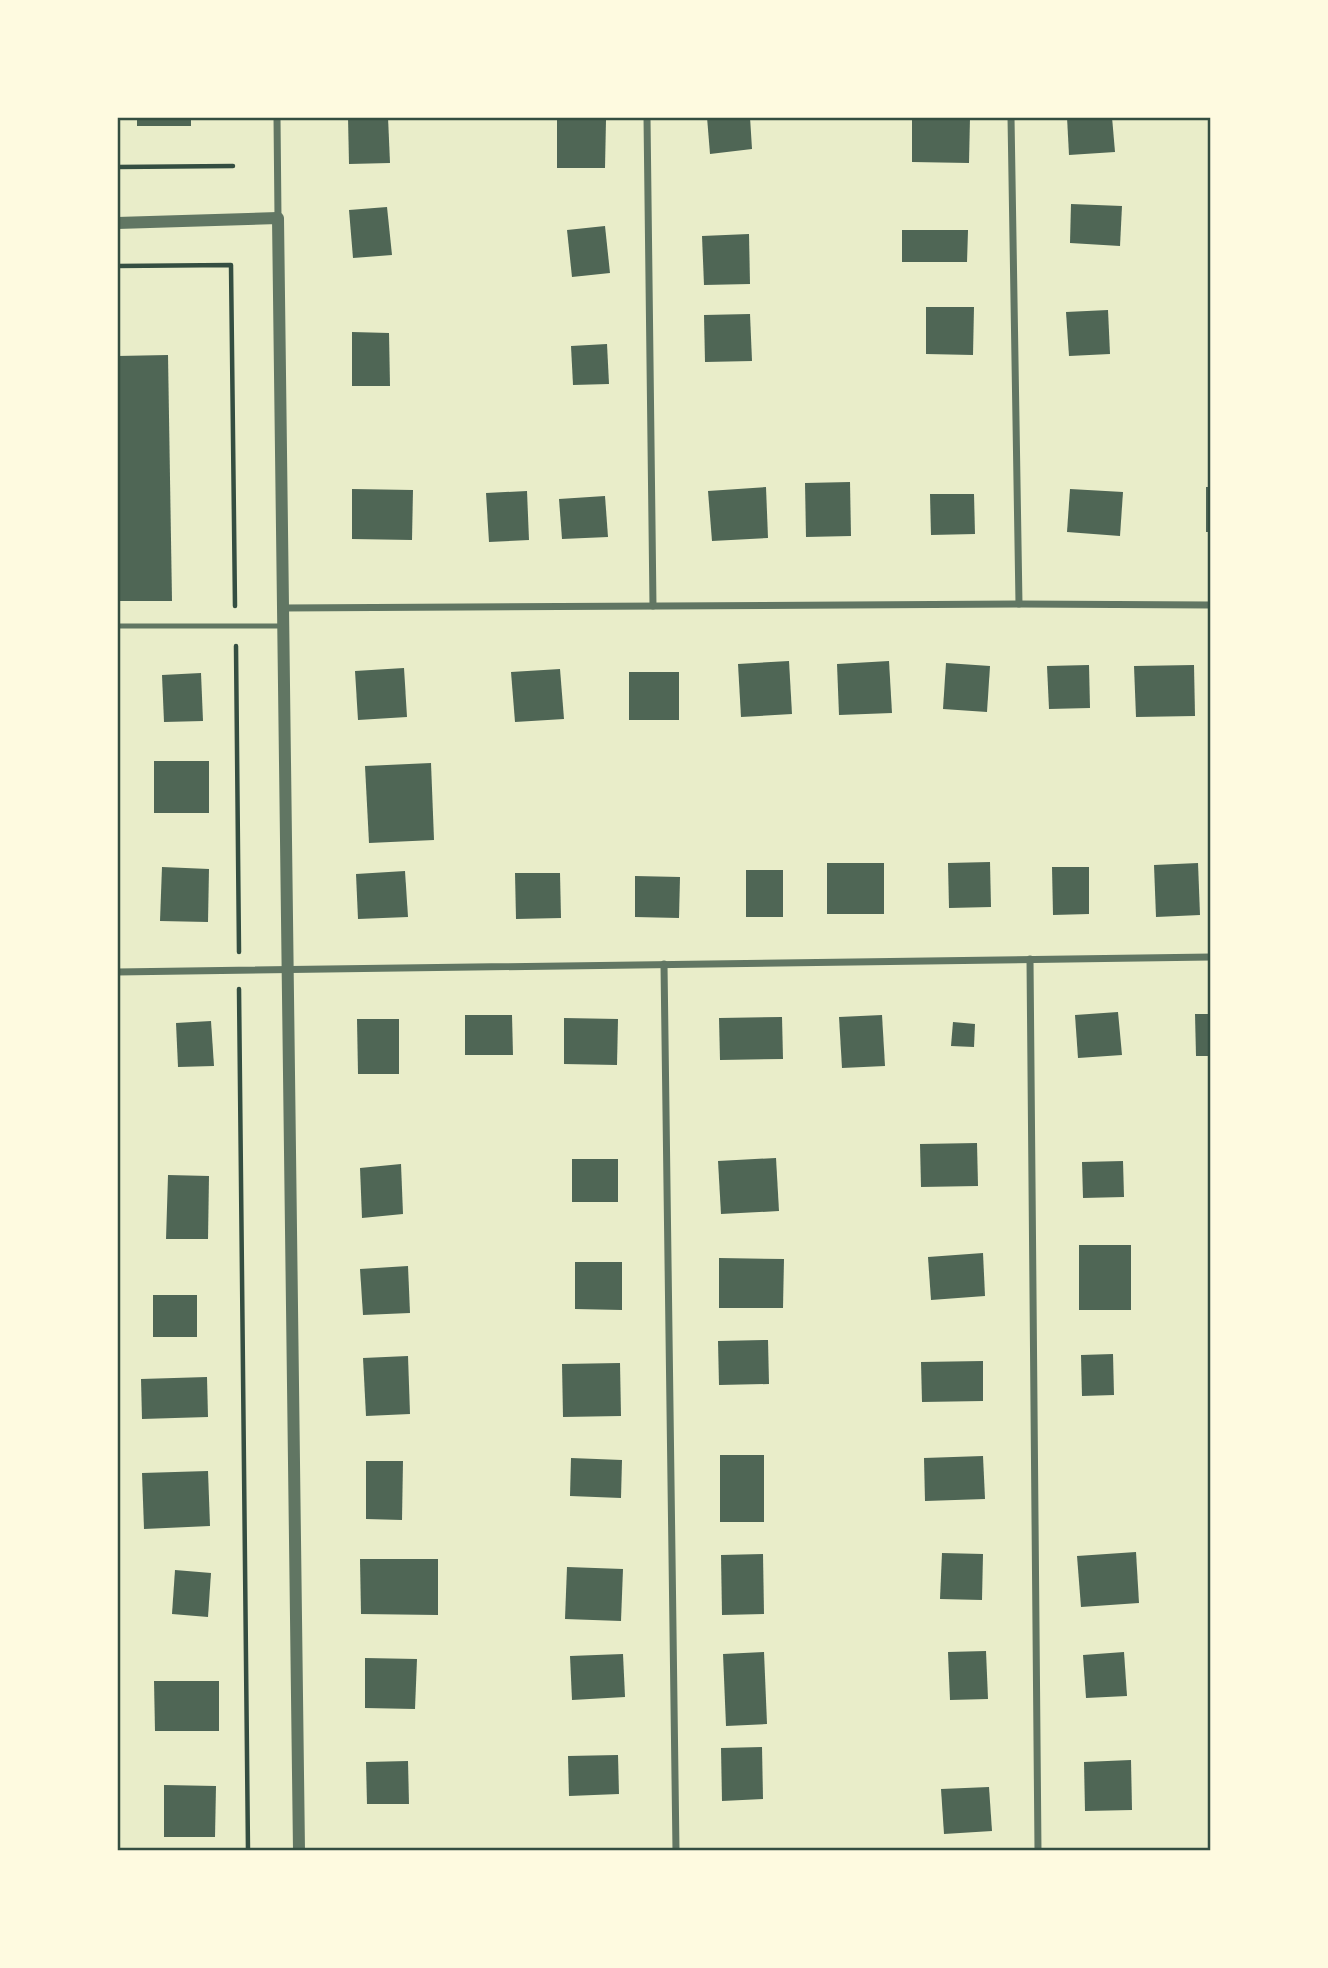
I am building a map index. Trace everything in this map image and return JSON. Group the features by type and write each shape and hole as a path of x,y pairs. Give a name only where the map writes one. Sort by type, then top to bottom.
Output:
{"street":[{"path":"277,117 299,1851"},
{"path":"647,117 653,606"},
{"path":"1011,117 1019,604"},
{"path":"117,223 278,218"},
{"path":"282,608 1211,605"},
{"path":"117,972 1211,957"},
{"path":"1030,959 1038,1851"},
{"path":"664,964 676,1851"}],"lane":[{"path":"117,626 282,626"}],"path":[{"path":"117,167 233,166"},
{"path":"117,266 231,265 248,1851"}],"building":[{"path":"137,117 191,117 191,126 137,126"},
{"path":"348,117 388,117 390,163 349,164"},
{"path":"707,117 750,117 752,149 710,154"},
{"path":"912,117 970,117 969,163 912,162"},
{"path":"1067,117 1112,117 1115,152 1069,155"},
{"path":"557,119 606,120 605,168 557,168"},
{"path":"1071,204 1122,206 1120,246 1070,243"},
{"path":"387,207 392,255 353,258 349,210"},
{"path":"605,226 610,273 572,277 567,230"},
{"path":"902,230 968,230 967,262 902,262"},
{"path":"749,234 750,284 704,285 702,236"},
{"path":"926,307 974,307 973,355 926,354"},
{"path":"1108,310 1110,354 1069,356 1066,312"},
{"path":"750,314 752,361 705,362 704,315"},
{"path":"352,332 389,333 390,386 352,386"},
{"path":"607,344 609,384 573,385 571,346"},
{"path":"168,355 172,601 117,601 117,356"},
{"path":"850,482 851,536 806,537 805,483"},
{"path":"766,487 768,538 712,541 708,491"},
{"path":"1206,487 1211,487 1211,532 1206,532"},
{"path":"352,489 413,490 412,540 352,539"},
{"path":"1070,489 1123,492 1120,536 1067,532"},
{"path":"527,491 529,540 489,542 486,493"},
{"path":"930,494 974,494 975,534 931,535"},
{"path":"605,496 608,537 562,539 559,499"},
{"path":"789,661 792,714 741,717 738,664"},
{"path":"889,661 892,713 839,715 837,664"},
{"path":"946,663 990,666 987,712 943,709"},
{"path":"1089,665 1090,708 1049,709 1047,666"},
{"path":"1194,665 1195,716 1136,717 1134,666"},
{"path":"404,668 407,717 358,720 355,671"},
{"path":"560,669 564,719 515,722 511,672"},
{"path":"629,672 679,672 679,720 629,720"},
{"path":"201,673 203,721 164,722 162,675"},
{"path":"154,761 209,761 209,813 154,813"},
{"path":"431,763 434,840 369,843 365,766"},
{"path":"990,862 991,907 949,908 948,863"},
{"path":"827,863 884,863 884,914 827,914"},
{"path":"1198,863 1200,915 1156,917 1154,865"},
{"path":"162,867 209,869 208,922 160,921"},
{"path":"1052,867 1089,867 1089,914 1053,915"},
{"path":"746,870 783,870 783,917 746,917"},
{"path":"405,871 408,917 358,919 356,874"},
{"path":"515,873 560,873 561,918 516,919"},
{"path":"635,876 680,877 679,918 635,917"},
{"path":"1118,1012 1122,1055 1078,1058 1075,1015"},
{"path":"1195,1014 1211,1014 1211,1056 1196,1056"},
{"path":"465,1015 512,1015 513,1055 465,1055"},
{"path":"882,1015 885,1066 842,1068 839,1017"},
{"path":"782,1017 783,1059 720,1060 719,1018"},
{"path":"564,1018 618,1019 617,1065 564,1064"},
{"path":"357,1019 399,1019 399,1074 358,1074"},
{"path":"211,1021 214,1066 178,1067 176,1023"},
{"path":"953,1022 975,1024 974,1047 951,1046"},
{"path":"977,1143 978,1186 921,1187 920,1144"},
{"path":"776,1158 779,1211 721,1214 718,1161"},
{"path":"572,1159 618,1159 618,1202 572,1202"},
{"path":"1123,1161 1124,1197 1083,1198 1082,1162"},
{"path":"401,1164 403,1214 362,1218 360,1168"},
{"path":"168,1175 209,1176 208,1239 166,1239"},
{"path":"1079,1245 1131,1245 1131,1310 1079,1310"},
{"path":"983,1253 985,1296 931,1300 928,1257"},
{"path":"719,1258 784,1259 783,1308 719,1308"},
{"path":"575,1262 622,1262 622,1310 575,1309"},
{"path":"408,1266 410,1313 363,1315 360,1269"},
{"path":"153,1295 197,1295 197,1337 153,1337"},
{"path":"768,1340 769,1384 719,1385 718,1341"},
{"path":"1113,1354 1114,1395 1082,1396 1081,1355"},
{"path":"408,1356 410,1414 366,1416 363,1358"},
{"path":"983,1361 983,1401 922,1402 921,1362"},
{"path":"620,1363 621,1416 563,1417 562,1364"},
{"path":"207,1377 208,1417 142,1419 141,1379"},
{"path":"720,1455 764,1455 764,1522 720,1522"},
{"path":"983,1456 985,1499 925,1501 924,1458"},
{"path":"571,1458 622,1460 621,1498 570,1496"},
{"path":"366,1461 403,1461 402,1520 366,1519"},
{"path":"208,1471 210,1526 144,1529 142,1473"},
{"path":"1136,1552 1139,1603 1081,1607 1077,1556"},
{"path":"942,1553 983,1554 982,1600 940,1599"},
{"path":"763,1554 764,1614 722,1615 721,1555"},
{"path":"360,1559 438,1559 438,1615 361,1614"},
{"path":"567,1567 623,1569 621,1621 565,1619"},
{"path":"175,1570 211,1573 208,1617 172,1614"},
{"path":"986,1651 988,1699 950,1700 948,1652"},
{"path":"764,1652 767,1724 726,1726 723,1654"},
{"path":"1124,1652 1127,1696 1086,1698 1083,1655"},
{"path":"623,1654 625,1697 572,1700 570,1656"},
{"path":"365,1658 417,1659 415,1709 365,1708"},
{"path":"154,1681 219,1681 219,1731 155,1731"},
{"path":"762,1747 763,1799 722,1801 721,1748"},
{"path":"618,1755 619,1794 569,1796 568,1756"},
{"path":"1131,1760 1132,1810 1085,1811 1084,1762"},
{"path":"408,1761 409,1804 367,1804 366,1762"},
{"path":"164,1785 216,1786 215,1837 164,1837"},
{"path":"989,1787 992,1831 944,1834 941,1789"}]}
